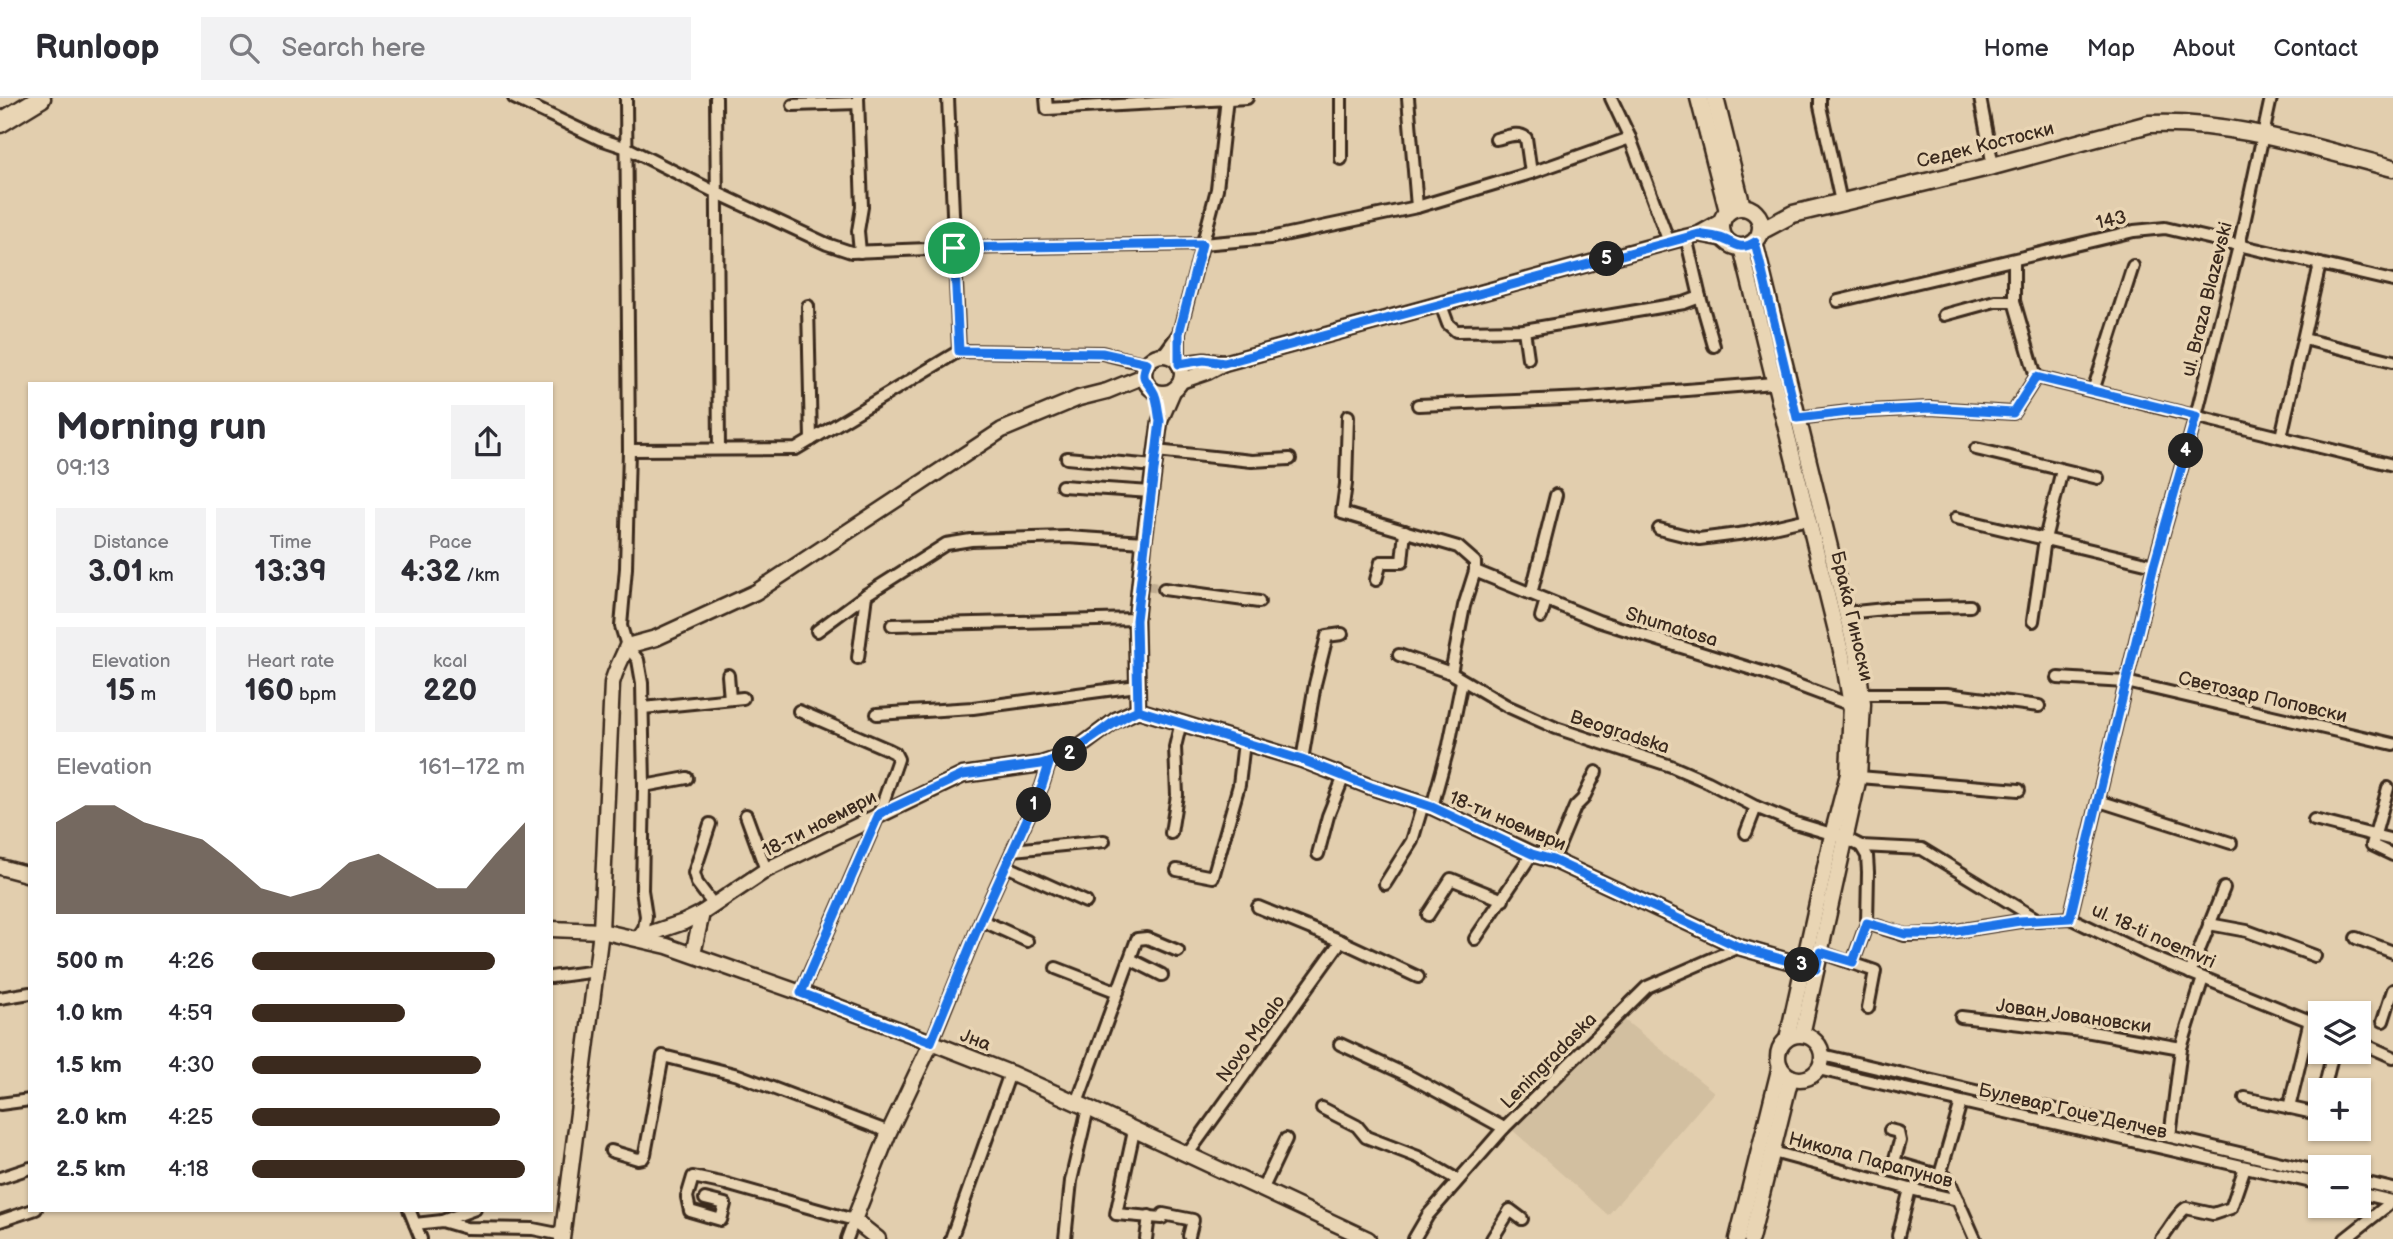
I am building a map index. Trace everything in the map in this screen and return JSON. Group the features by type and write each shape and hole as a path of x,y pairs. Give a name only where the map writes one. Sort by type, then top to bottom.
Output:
{"main road":[{"path":"0,123 41,98"},
{"name":"Браќа Гиноски","path":"1699,98 1736,212"},
{"name":"Браќа Гиноски","path":"1715,98 1736,212 1722,233 1725,239"},
{"name":"Седек Костоски","path":"1793,214 1993,166 2149,124 2206,126 2261,135 2393,168"},
{"path":"1736,212 1793,214"},
{"name":"Браќа Гиноски","path":"1736,212 1760,219 1752,240"},
{"path":"1725,239 1735,246 1752,240 1793,214"}],"street":[{"path":"514,98 600,139 627,148 827,244 851,252 1202,244 1270,238 1417,207 1531,173 1630,138"},
{"path":"626,98 629,450 626,568 621,626 627,646 638,660 643,708 642,890 646,916 644,928 637,938"},
{"path":"716,98 719,449"},
{"path":"948,98 959,351"},
{"path":"1046,98 1047,109 1136,102 1247,98"},
{"path":"1341,98 1341,159"},
{"path":"1408,98 1417,207"},
{"path":"1611,98 1630,138 1669,242"},
{"path":"1820,98 1819,106 1841,202"},
{"path":"1980,98 1993,166"},
{"name":"ul. Braza Blazevski","path":"2070,918 2154,565 2196,416 2239,246 2271,98"},
{"path":"1138,710 1136,620 1143,586 1144,542 1160,421 1182,375 1179,364 1179,333 1217,189 1227,99"},
{"path":"793,105 858,100 862,208 858,231 860,252"},
{"path":"1496,139 1524,135 1531,173"},
{"path":"629,450 796,449 959,351 1102,353 1167,393 1224,363 1693,236 1736,212"},
{"name":"143","path":"1838,301 2134,231 2165,229 2393,281"},
{"path":"1693,236 1725,239"},
{"path":"1693,236 1700,297 1714,346"},
{"name":"Браќа Гиноски","path":"1752,240 1774,383 1843,659 1859,701 1820,952 1810,968 1802,1035"},
{"name":"Браќа Гиноски","path":"1737,1239 1780,1066 1779,1051 1787,1039 1810,968 1839,836 1859,777 1857,657 1752,240"},
{"path":"2014,260 2014,301 2036,377"},
{"path":"2281,437 2320,264"},
{"path":"2093,391 2133,266"},
{"path":"1441,305 1448,324 1456,331 1524,330 1684,303 1700,297"},
{"path":"1944,315 1995,301 2014,301"},
{"path":"808,306 811,440"},
{"path":"1524,330 1528,358"},
{"path":"1163,355 1179,333"},
{"path":"2304,339 2393,361"},
{"path":"1160,421 1149,380 1152,359 1163,355 1179,364 1204,360 1224,363"},
{"path":"1797,418 1930,408 2013,413 2036,377"},
{"path":"2036,377 2393,465"},
{"path":"627,646 656,638 756,592 1002,430 1079,398 1149,380"},
{"path":"1418,405 1587,398 1774,383"},
{"path":"1348,416 1346,484 1342,513 1458,547 1475,562 1451,673"},
{"path":"1976,449 2098,478"},
{"path":"1067,458 1252,461 1290,459"},
{"path":"2034,621 2045,539 2063,470"},
{"path":"1062,486 1151,492"},
{"path":"1531,594 1556,495"},
{"path":"1956,518 2154,565"},
{"path":"1659,529 1699,539 1746,533 1808,519"},
{"path":"1376,580 1381,562 1402,562 1405,531"},
{"path":"817,631 866,595 946,544 971,540 1067,537 1144,542"},
{"name":"Shumatosa","path":"1475,571 1598,621 1859,701"},
{"path":"1164,589 1259,602"},
{"path":"858,658 866,595"},
{"path":"1541,617 1546,600"},
{"path":"1846,613 1894,608 1970,606"},
{"path":"891,625 1136,620"},
{"path":"1302,760 1327,636 1342,635"},
{"path":"442,1221 466,1228 533,1229 562,1237 601,931 611,683 627,646"},
{"name":"Beogradska","path":"1399,655 1451,673 1507,706 1556,728 1671,766 1756,807 1795,823 1839,836"},
{"path":"728,675 730,699"},
{"name":"Светозар Поповски","path":"2059,678 2126,682 2393,744"},
{"path":"1385,884 1412,841 1427,806 1449,745 1462,681"},
{"path":"877,714 973,708 1137,686"},
{"path":"1859,701 1947,694 2039,706"},
{"path":"643,708 743,698"},
{"name":"18-ти ноември","path":"637,938 684,922 766,870 963,775 1050,761 1069,755 1116,720 1138,710 1302,760 1427,806 1532,854 1553,860 1739,947 1810,968"},
{"path":"799,711 895,753 898,759 879,814 801,993"},
{"path":"1171,833 1177,795 1175,747 1181,722"},
{"path":"1177,870 1213,877 1239,785 1244,742"},
{"path":"847,1239 889,1132 931,1042 981,920 1042,786 1050,761"},
{"path":"1553,860 1575,807 1583,799 1596,772"},
{"path":"1318,854 1328,816 1344,776"},
{"path":"1859,777 2019,790"},
{"path":"644,786 687,778"},
{"path":"2388,788 2372,845 2393,855"},
{"path":"2099,801 2231,843"},
{"path":"1746,833 1756,807"},
{"path":"746,815 766,870"},
{"path":"2314,820 2393,840"},
{"path":"693,954 708,909 694,873 710,824"},
{"path":"1839,836 1861,846 1922,849 2038,920"},
{"path":"1013,850 1104,841"},
{"path":"1853,962 1867,923 1867,856 1861,846"},
{"path":"1475,939 1532,854"},
{"path":"1006,866 1086,902"},
{"path":"0,867 28,874"},
{"path":"1428,915 1451,878 1503,900"},
{"path":"2190,973 2224,888"},
{"path":"1258,907 1418,976"},
{"name":"ul. 18-ti noemvri","path":"1867,923 1905,934 1937,934 2070,918 2190,973 2308,1020"},
{"path":"981,920 1027,941"},
{"path":"2209,924 2247,931 2315,957"},
{"name":"Јна","path":"553,929 601,931 693,954 931,1042 1083,1105 1362,1237"},
{"path":"1065,1239 1083,1105 1137,939 1147,938 1178,951"},
{"path":"2357,938 2393,952"},
{"name":"Novo Maalo","path":"1187,1155 1341,941"},
{"name":"Leningradaska","path":"1414,1239 1428,1215 1504,1128 1647,986 1739,947"},
{"path":"1820,952 1875,971 1868,1008"},
{"path":"1130,959 1162,975"},
{"path":"1056,968 1118,992"},
{"path":"553,977 597,971"},
{"path":"2170,1137 2181,1048 2203,978"},
{"path":"2383,1021 2393,990"},
{"path":"0,998 28,993"},
{"name":"Јован Јовановски","path":"1961,1017 2091,1032 2181,1048"},
{"path":"1780,1066 1791,1077 1806,1078 1820,1062 1815,1041 1802,1035 1787,1039"},
{"path":"1340,1044 1409,1076 1504,1128"},
{"path":"2289,1108 2308,1046"},
{"path":"2371,1047 2393,1056"},
{"path":"611,1152 643,1158 663,1056 738,1075 889,1132"},
{"name":"Булевар Гоце Делчев","path":"1820,1062 1961,1102 2308,1181"},
{"name":"Булевар Гоце Делчев","path":"1820,1062 2308,1169"},
{"path":"951,1239 1010,1073"},
{"path":"1751,1239 1791,1077"},
{"path":"2245,1098 2308,1112"},
{"path":"0,1104 28,1100"},
{"path":"1940,1175 1961,1102"},
{"path":"1322,1108 1357,1126 1366,1137 1418,1157 1458,1180"},
{"path":"1890,1130 1898,1132 1900,1141 1894,1161 1948,1178 1958,1200"},
{"path":"1134,1131 1116,1214 1162,1218 1163,1214 1193,1220 1189,1236"},
{"path":"1262,1190 1286,1139"},
{"name":"Никола Парапунов","path":"1773,1152 1958,1200 1974,1239"},
{"path":"2161,1239 2186,1208 2213,1214 2231,1208 2245,1167"},
{"path":"0,1178 28,1169"},
{"path":"705,1199 724,1204 721,1220 690,1211 687,1197 693,1177 854,1220 878,1239"},
{"path":"2371,1184 2393,1189"},
{"path":"1898,1236 1910,1189"},
{"path":"2371,1196 2393,1201"},
{"path":"2345,1239 2393,1201"},
{"path":"1492,1239 1510,1210 1522,1219"},
{"path":"0,1221 28,1212"},
{"path":"410,1212 421,1239"},
{"path":"415,1224 442,1221 467,1212"},
{"path":"1146,1239 1149,1216"},
{"path":"2170,1230 2180,1239"}],"shaded area":[{"path":"1622,1018 1714,1092 1608,1215 1508,1126"}],"tunnel":[{"path":"1146,586 1164,589"}],"route":[{"path":"954,248 959,351 1102,353 1147,363 1144,376 1154,391 1160,421 1136,620 1138,710 1116,720 1069,755 1050,761 1042,786 981,920 931,1042 801,993 879,814 963,775 1041,764 1069,755 1081,747 1116,720 1138,710 1302,760 1432,807 1739,947 1816,969 1820,952 1853,962 1867,923 1905,934 1937,934 2020,921 2070,918 2154,565 2196,416 2036,377 2013,413 1930,408 1797,418 1755,242 1741,247 1725,239 1699,234 1224,363 1204,360 1179,364 1179,333 1202,244 954,248"}]}
